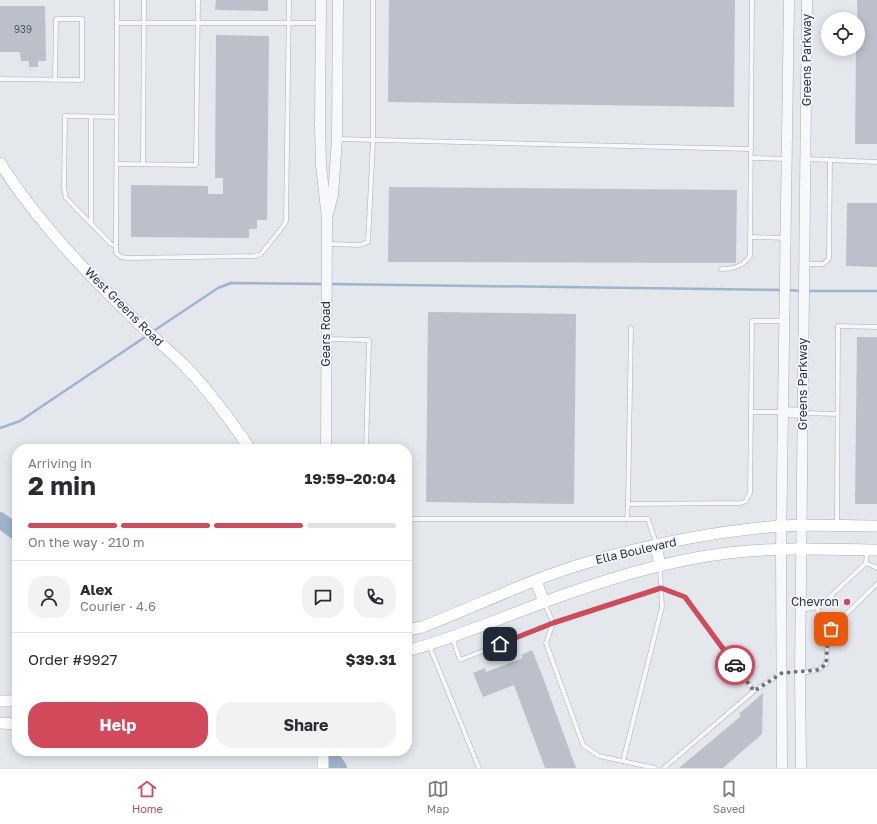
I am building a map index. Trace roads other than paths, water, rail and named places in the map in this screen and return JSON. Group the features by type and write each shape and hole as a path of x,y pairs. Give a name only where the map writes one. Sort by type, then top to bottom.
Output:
{"main road":[{"name":"West Greens Road","path":"0,163 56,239 133,319 184,366 218,404 246,444"},
{"name":"Ella Boulevard","path":"412,629 422,627 536,581 588,562 656,545 742,530 781,526 877,526"},
{"path":"656,545 660,566"},
{"name":"Ella Boulevard","path":"412,650 452,637 579,589 660,566 728,553 801,548 872,550"},
{"path":"536,581 544,602"},
{"path":"422,627 428,645"},
{"path":"0,701 12,701"},
{"path":"0,723 12,724"},
{"path":"323,756 323,768"}],"street":[{"name":"Gears Road","path":"321,0 321,166 328,218 326,444"},
{"name":"Gears Road","path":"328,218 333,195 337,139 338,0"},
{"name":"Greens Parkway","path":"782,768 781,526 786,304 789,0"},
{"name":"Greens Parkway","path":"801,768 800,610 807,0"},
{"path":"320,23 338,22"},
{"path":"788,159 806,159"},
{"path":"784,412 803,413"},
{"path":"782,673 800,673"}],"lane":[{"path":"118,0 116,253 121,257 127,258 255,256 261,254 284,225 286,221 289,0"},
{"path":"143,164 144,0"},
{"path":"117,164 196,165 198,0"},
{"path":"327,244 360,245 368,242 373,141 373,0"},
{"path":"721,269 732,269 745,263 750,256 752,0"},
{"path":"0,79 55,80 82,80 82,19 56,19 55,80"},
{"path":"117,24 320,23"},
{"path":"116,246 111,244 66,198 64,188 65,116 117,117"},
{"path":"91,117 91,223"},
{"path":"337,139 751,149"},
{"path":"751,158 788,159"},
{"path":"806,159 877,162"},
{"path":"803,264 823,264 829,259 830,160"},
{"path":"750,237 786,238"},
{"path":"628,504 746,502 750,493 752,321 785,321"},
{"path":"837,526 838,326 877,327"},
{"path":"627,519 631,328"},
{"path":"326,339 369,340 366,444"},
{"path":"751,412 784,412"},
{"path":"803,413 837,414"},
{"path":"412,520 648,519 656,545"},
{"path":"800,610 816,608 832,595 866,563 872,550"},
{"path":"866,563 877,568"},
{"path":"622,761 662,607 660,566"},
{"path":"800,673 818,670 826,664 828,635 831,629 877,584"},
{"path":"452,637 460,660 553,623 661,588 685,597 754,691"},
{"path":"544,602 553,623 546,643 583,745 599,756 655,768"},
{"path":"816,608 828,635"},
{"path":"428,645 479,768"},
{"path":"664,768 754,691 782,673"}],"waterway":[{"path":"152,332 218,288 231,283 325,284"},
{"path":"330,284 783,290"},
{"path":"788,290 801,291"},
{"path":"806,291 877,291"},
{"path":"0,428 20,421 148,335"},
{"path":"0,520 12,529"},
{"path":"331,756 339,768"}],"place":[{"name":"Chevron","path":"847,602"}]}
